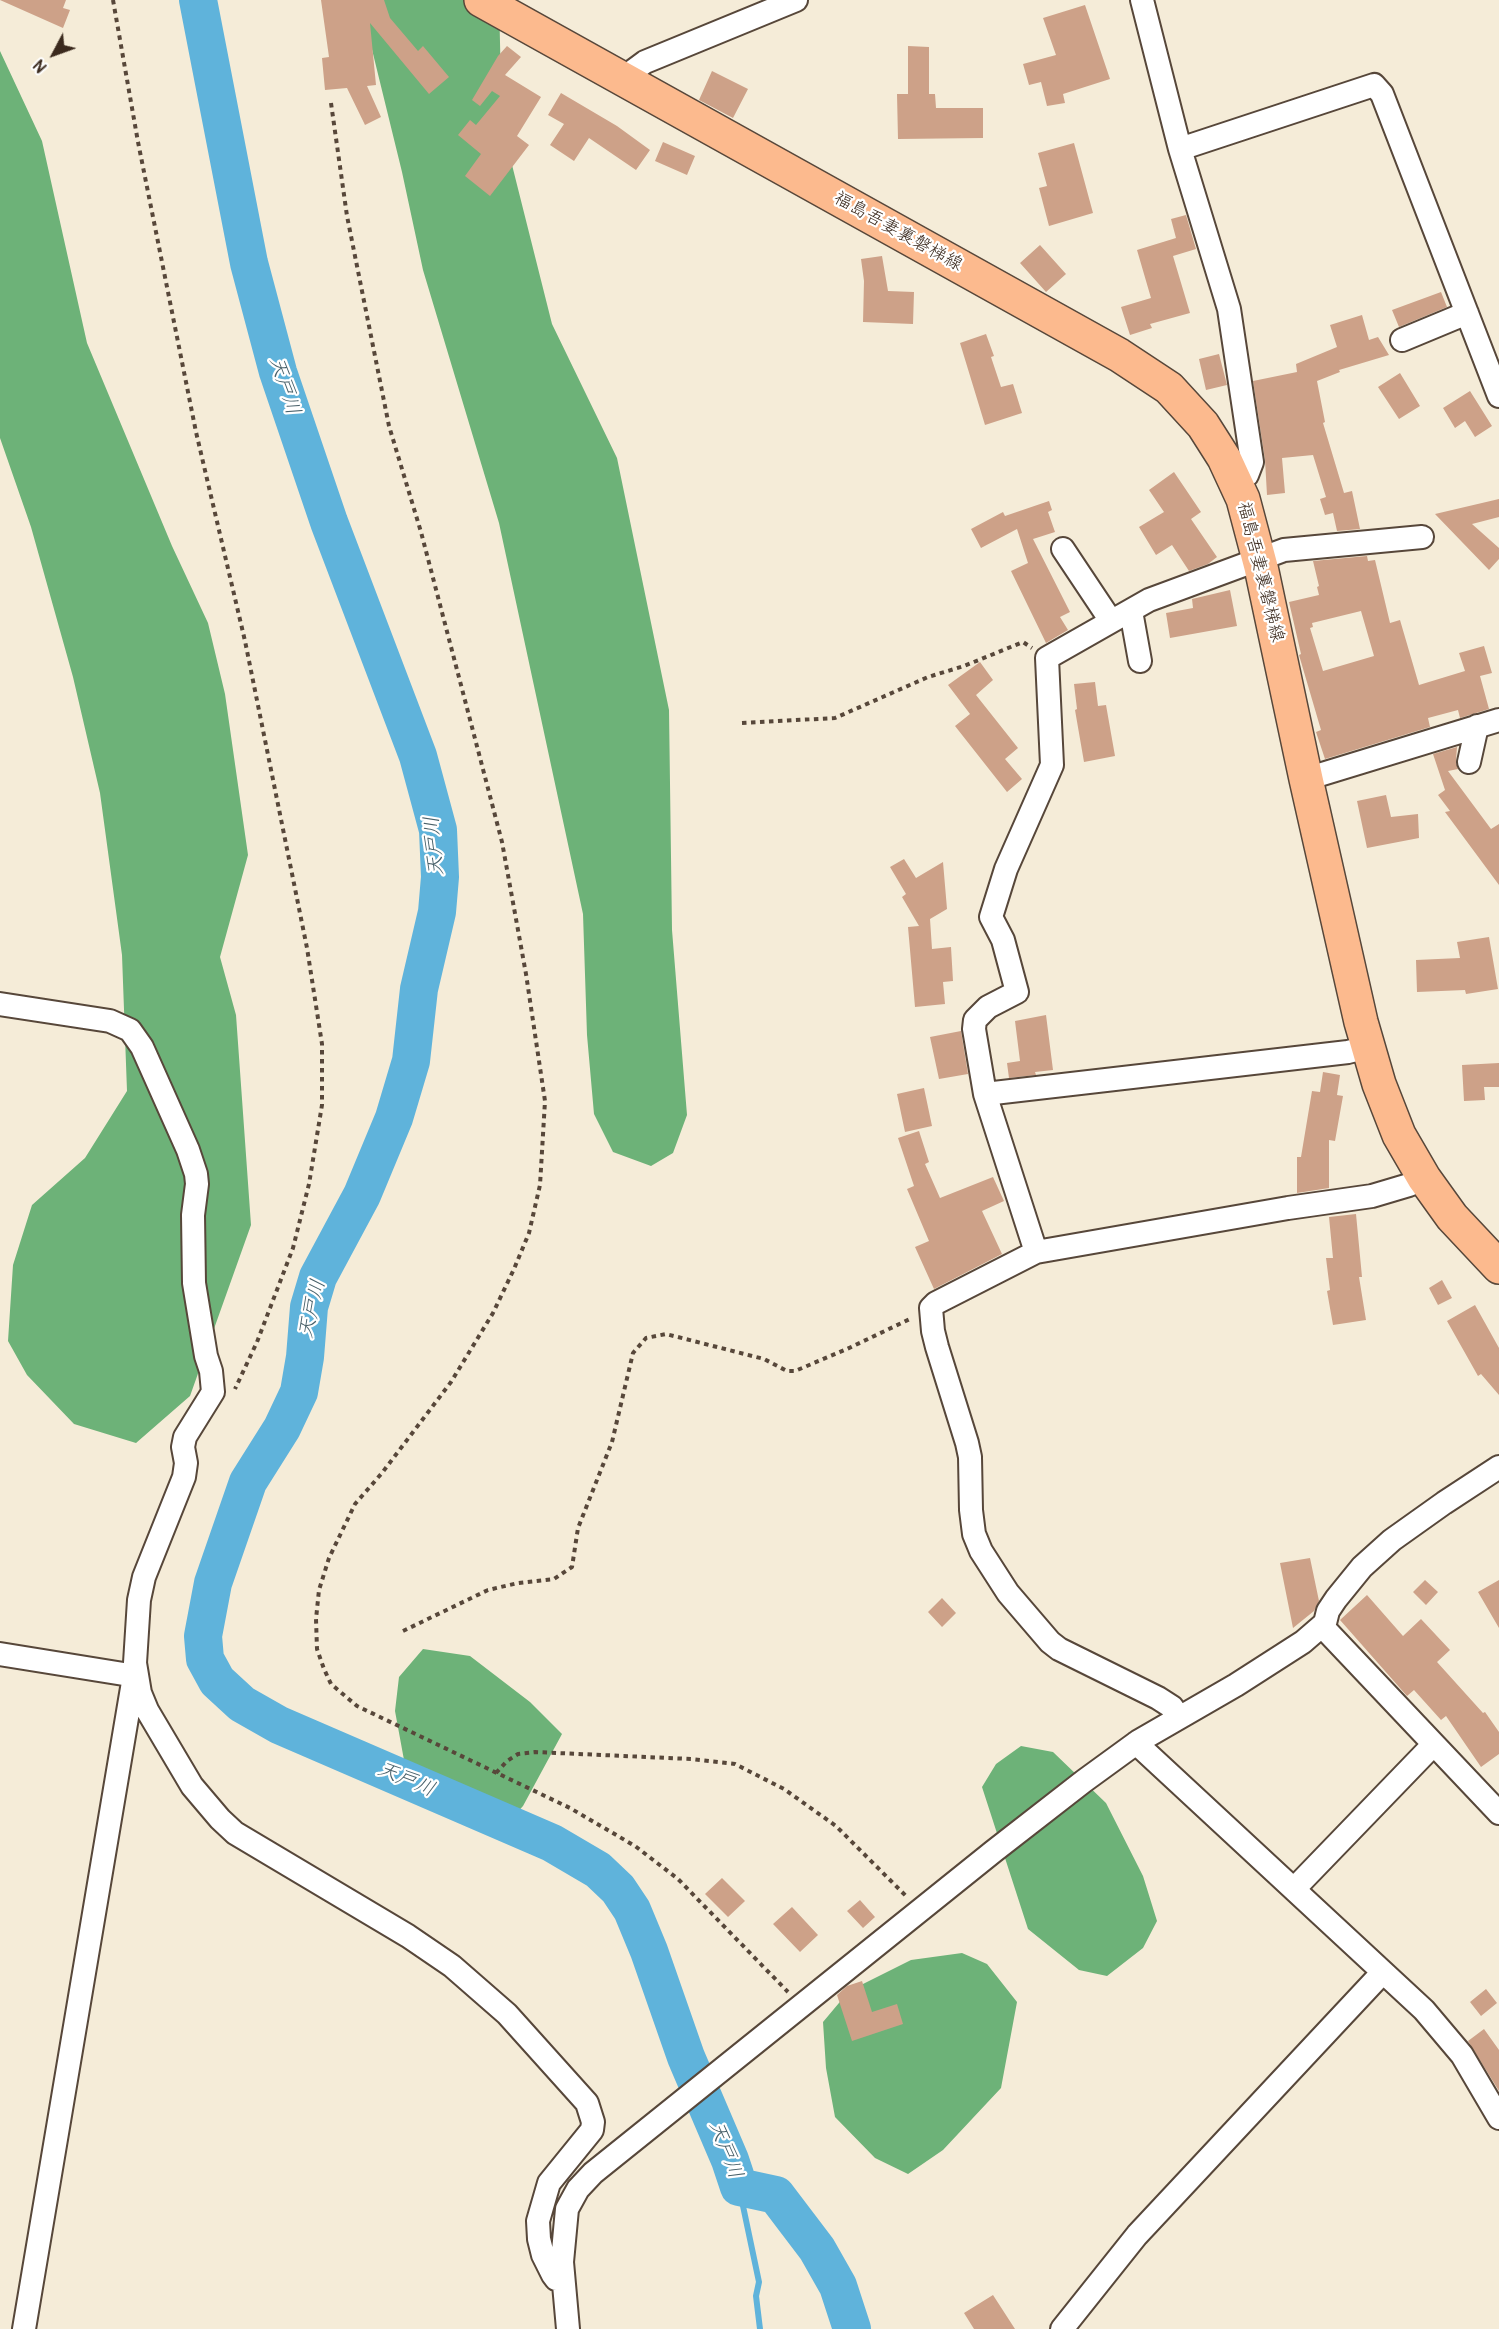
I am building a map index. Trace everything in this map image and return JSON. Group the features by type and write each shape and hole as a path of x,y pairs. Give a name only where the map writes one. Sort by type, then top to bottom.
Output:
{"main road":[{"name":"福島吾妻裏磐梯線","path":"481,0 1119,355 1169,388 1203,425 1224,458 1243,499 1259,560 1306,779 1368,1047 1379,1084 1399,1135 1424,1178 1452,1217 1499,1268"}],"street":[{"path":"622,79 645,62 796,0"},
{"path":"1142,0 1180,149 1229,309 1252,462 1247,475 1236,484"},
{"path":"1180,149 1374,85 1382,94 1467,314 1491,349 1499,396"},
{"path":"1402,340 1467,314"},
{"path":"1036,1252 985,1094 975,1020 988,1007 1017,992 1003,940 991,917 1006,869 1052,765 1047,658 1149,600 1284,550 1422,537"},
{"path":"1063,549 1121,616 1140,661"},
{"path":"1306,779 1499,720"},
{"path":"1468,762 1477,726"},
{"path":"0,1004 110,1021 130,1030 142,1047 188,1150 196,1174 193,1215 194,1283 213,1392 185,1437 184,1477 144,1577 139,1600 136,1636 136,1676 140,1693 160,1735 192,1786 235,1833 408,1936 452,1966 507,2014 587,2103 593,2122 592,2130 549,2183 538,2221 543,2255 556,2279 563,2280"},
{"path":"985,1094 1348,1052 1368,1047"},
{"path":"1179,1717 1172,1707 1158,1698 1059,1650 1008,1593 981,1551 974,1534 971,1510 970,1457 937,1347 931,1308 936,1303 1036,1252 1288,1208 1372,1196 1424,1178"},
{"path":"568,2329 563,2280 563,2240 567,2209 572,2198 593,2173 1075,1788 1136,1743 1252,1676 1303,1642 1322,1626 1336,1599 1362,1567 1392,1540 1499,1467"},
{"path":"1322,1626 1499,1813"},
{"path":"0,1654 136,1676"},
{"path":"24,2329 133,1682 136,1676"},
{"path":"1136,1743 1383,1972 1444,2032 1462,2055 1499,2118"},
{"path":"1294,1889 1433,1744"},
{"path":"1062,2329 1137,2235 1383,1972"}],"path":[{"path":"113,0 138,142 196,432 245,641 304,937 322,1044 322,1105 309,1184 293,1248 257,1342 233,1392"},
{"path":"332,103 347,216 389,426 421,532 502,842 526,974 545,1101 540,1185 529,1233 493,1313 451,1382 382,1473 355,1504 329,1558 319,1590 316,1619 317,1649 331,1684 357,1706 600,1825 635,1846 669,1872 796,2010"},
{"path":"742,723 835,718 928,677 964,666 1023,642 1047,658"},
{"path":"402,1631 488,1590 518,1583 554,1579 572,1568 578,1528 612,1442 633,1353 646,1338 666,1334 764,1359 787,1371 795,1371 847,1349 931,1308"},
{"path":"496,1773 507,1761 518,1754 535,1752 680,1758 735,1764 784,1789 836,1826 920,1910"}],"green space":[{"path":"373,0 499,0 501,85 507,145 552,324 617,458 669,710 672,930 687,1115 673,1153 651,1166 613,1152 594,1114 587,1035 583,914 499,523 423,270 365,21"},
{"path":"0,51 42,141 87,343 172,546 208,623 225,694 248,855 220,957 236,1015 251,1225 190,1396 136,1443 74,1424 27,1375 8,1341 13,1265 32,1205 85,1158 127,1091 122,955 100,793 73,677 31,527 0,438"},
{"path":"423,1649 470,1656 530,1702 562,1734 523,1806 506,1825 470,1822 430,1794 404,1760 395,1711 399,1677"},
{"path":"1021,1746 1053,1752 1106,1803 1143,1876 1157,1921 1143,1948 1107,1976 1079,1970 1028,1929 982,1787 996,1764"},
{"path":"962,1953 987,1964 1017,2002 1001,2088 943,2150 908,2174 875,2158 835,2117 826,2068 823,2022 849,1991 911,1960"}],"building":[{"path":"0,0 66,0 63,8 70,10 63,28"},
{"path":"321,0 384,0 390,18 418,51 423,46 449,77 429,94 370,23 376,85 367,86 381,117 365,125 347,88 325,90 322,58 329,57"},
{"path":"1085,5 1110,79 1063,94 1065,103 1047,106 1041,82 1029,85 1023,64 1056,55 1043,18"},
{"path":"507,46 521,57 505,75 541,97 517,136 529,145 490,196 465,176 481,154 458,135 470,120 476,125 500,96 492,91 480,106 472,100 498,56"},
{"path":"908,46 929,47 929,94 935,94 936,108 983,108 983,138 898,139 897,94 908,94"},
{"path":"712,71 748,89 733,118 699,100"},
{"path":"561,93 617,126 650,150 636,170 589,138 574,161 550,145 564,124 548,115"},
{"path":"663,142 695,156 687,175 655,161"},
{"path":"1074,143 1093,213 1049,226 1039,188 1047,186 1038,153"},
{"path":"1186,215 1196,249 1173,256 1190,313 1150,324 1152,328 1130,335 1121,307 1151,298 1137,250 1176,238 1171,219"},
{"path":"1040,245 1066,274 1046,292 1020,263"},
{"path":"882,256 888,291 914,292 913,324 863,322 864,281 861,259"},
{"path":"1441,292 1447,307 1399,327 1392,310"},
{"path":"1362,315 1369,340 1378,337 1389,355 1339,370 1340,372 1317,381 1325,422 1323,423 1344,493 1352,491 1360,529 1337,531 1333,513 1325,515 1320,499 1326,497 1313,455 1282,458 1285,493 1267,495 1265,460 1253,381 1297,372 1296,364 1337,347 1330,325"},
{"path":"986,334 1001,387 1013,384 1022,413 985,425 960,343"},
{"path":"1219,354 1227,385 1206,390 1199,359"},
{"path":"1400,373 1420,406 1399,419 1378,387"},
{"path":"1470,391 1492,426 1475,437 1465,421 1455,428 1443,408"},
{"path":"1174,472 1201,512 1191,519 1217,557 1208,564 1189,571 1172,545 1156,555 1139,527 1164,512 1149,490"},
{"path":"1499,499 1499,517 1472,524 1499,548 1499,559 1489,570 1435,514"},
{"path":"1049,501 1052,510 1048,512 1055,532 1033,539 1070,612 1060,617 1068,630 1046,643 1011,571 1028,563 1017,529 981,548 971,529 1003,512 1005,516"},
{"path":"1367,556 1368,561 1375,560 1390,623 1400,620 1419,685 1465,671 1459,653 1484,646 1492,673 1480,676 1489,709 1460,718 1458,710 1428,718 1430,727 1325,759 1316,732 1321,730 1299,655 1301,654 1289,602 1319,595 1313,561","holes":["1361,611 1374,656 1323,671 1310,628 1313,627 1312,623"]},
{"path":"1230,590 1237,626 1170,638 1166,613 1193,608 1192,599"},
{"path":"980,662 993,680 976,695 1018,748 1005,759 1022,779 1007,792 955,726 970,714 948,685"},
{"path":"1095,682 1098,706 1106,705 1115,756 1084,762 1075,710 1077,709 1074,684"},
{"path":"1457,747 1458,769 1448,771 1491,829 1499,824 1499,885 1445,812 1450,811 1438,795 1445,790 1433,754"},
{"path":"1386,795 1391,817 1418,814 1419,838 1367,848 1357,801"},
{"path":"904,859 916,878 943,862 947,909 930,919 932,949 951,947 953,981 943,982 945,1004 915,1007 908,927 919,926 902,897 906,894 890,867"},
{"path":"1489,937 1498,989 1466,994 1465,990 1417,992 1416,960 1460,958 1457,942"},
{"path":"1046,1015 1053,1070 1035,1072 1036,1075 1009,1078 1007,1063 1020,1061 1015,1021"},
{"path":"961,1031 968,1074 939,1079 930,1037"},
{"path":"1499,1063 1499,1087 1484,1087 1485,1100 1464,1101 1462,1065"},
{"path":"1323,1072 1340,1075 1337,1095 1343,1096 1335,1141 1329,1140 1329,1188 1297,1193 1297,1157 1301,1157 1312,1091 1320,1092"},
{"path":"924,1088 932,1126 905,1132 897,1094"},
{"path":"919,1131 929,1162 925,1164 940,1198 993,1177 1004,1201 982,1211 1002,1254 934,1289 915,1247 929,1241 907,1189 914,1186 898,1138"},
{"path":"1356,1214 1362,1277 1359,1277 1366,1320 1333,1325 1327,1291 1330,1290 1326,1258 1333,1258 1329,1217"},
{"path":"1442,1280 1452,1298 1438,1305 1429,1288"},
{"path":"1475,1305 1499,1348 1499,1395 1481,1374 1478,1376 1447,1321"},
{"path":"1310,1558 1319,1601 1314,1611 1293,1628 1280,1563"},
{"path":"1425,1580 1438,1592 1426,1605 1413,1592"},
{"path":"1499,1580 1499,1628 1478,1592"},
{"path":"1367,1595 1403,1636 1421,1619 1450,1650 1437,1662 1483,1713 1485,1712 1499,1732 1499,1754 1481,1767 1446,1716 1441,1720 1414,1690 1407,1696 1340,1620"},
{"path":"942,1598 956,1613 942,1627 928,1612"},
{"path":"722,1878 745,1901 728,1917 705,1894"},
{"path":"860,1900 875,1917 863,1928 847,1911"},
{"path":"792,1907 818,1935 800,1952 773,1924"},
{"path":"862,1981 872,2012 897,2004 903,2024 852,2041 837,1995 847,1986"},
{"path":"1486,1989 1497,2003 1481,2016 1470,2002"},
{"path":"1484,2029 1499,2050 1499,2091 1468,2041"},
{"path":"993,2295 1015,2329 974,2329 964,2313"}],"waterway":[{"name":"天戸川","path":"198,0 249,263 278,372 329,522 418,756 438,830 440,877 437,912 419,989 411,1061 394,1118 362,1195 318,1277 309,1307 305,1357 299,1392 282,1428 248,1482 213,1583 203,1636 205,1659 217,1681 242,1704 279,1725 552,1843 598,1870 618,1889 632,1910 649,1951 686,2057 730,2160 739,2187 776,2195 817,2249 838,2286 852,2329"},
{"path":"739,2187 759,2282 756,2296 760,2329"}]}
